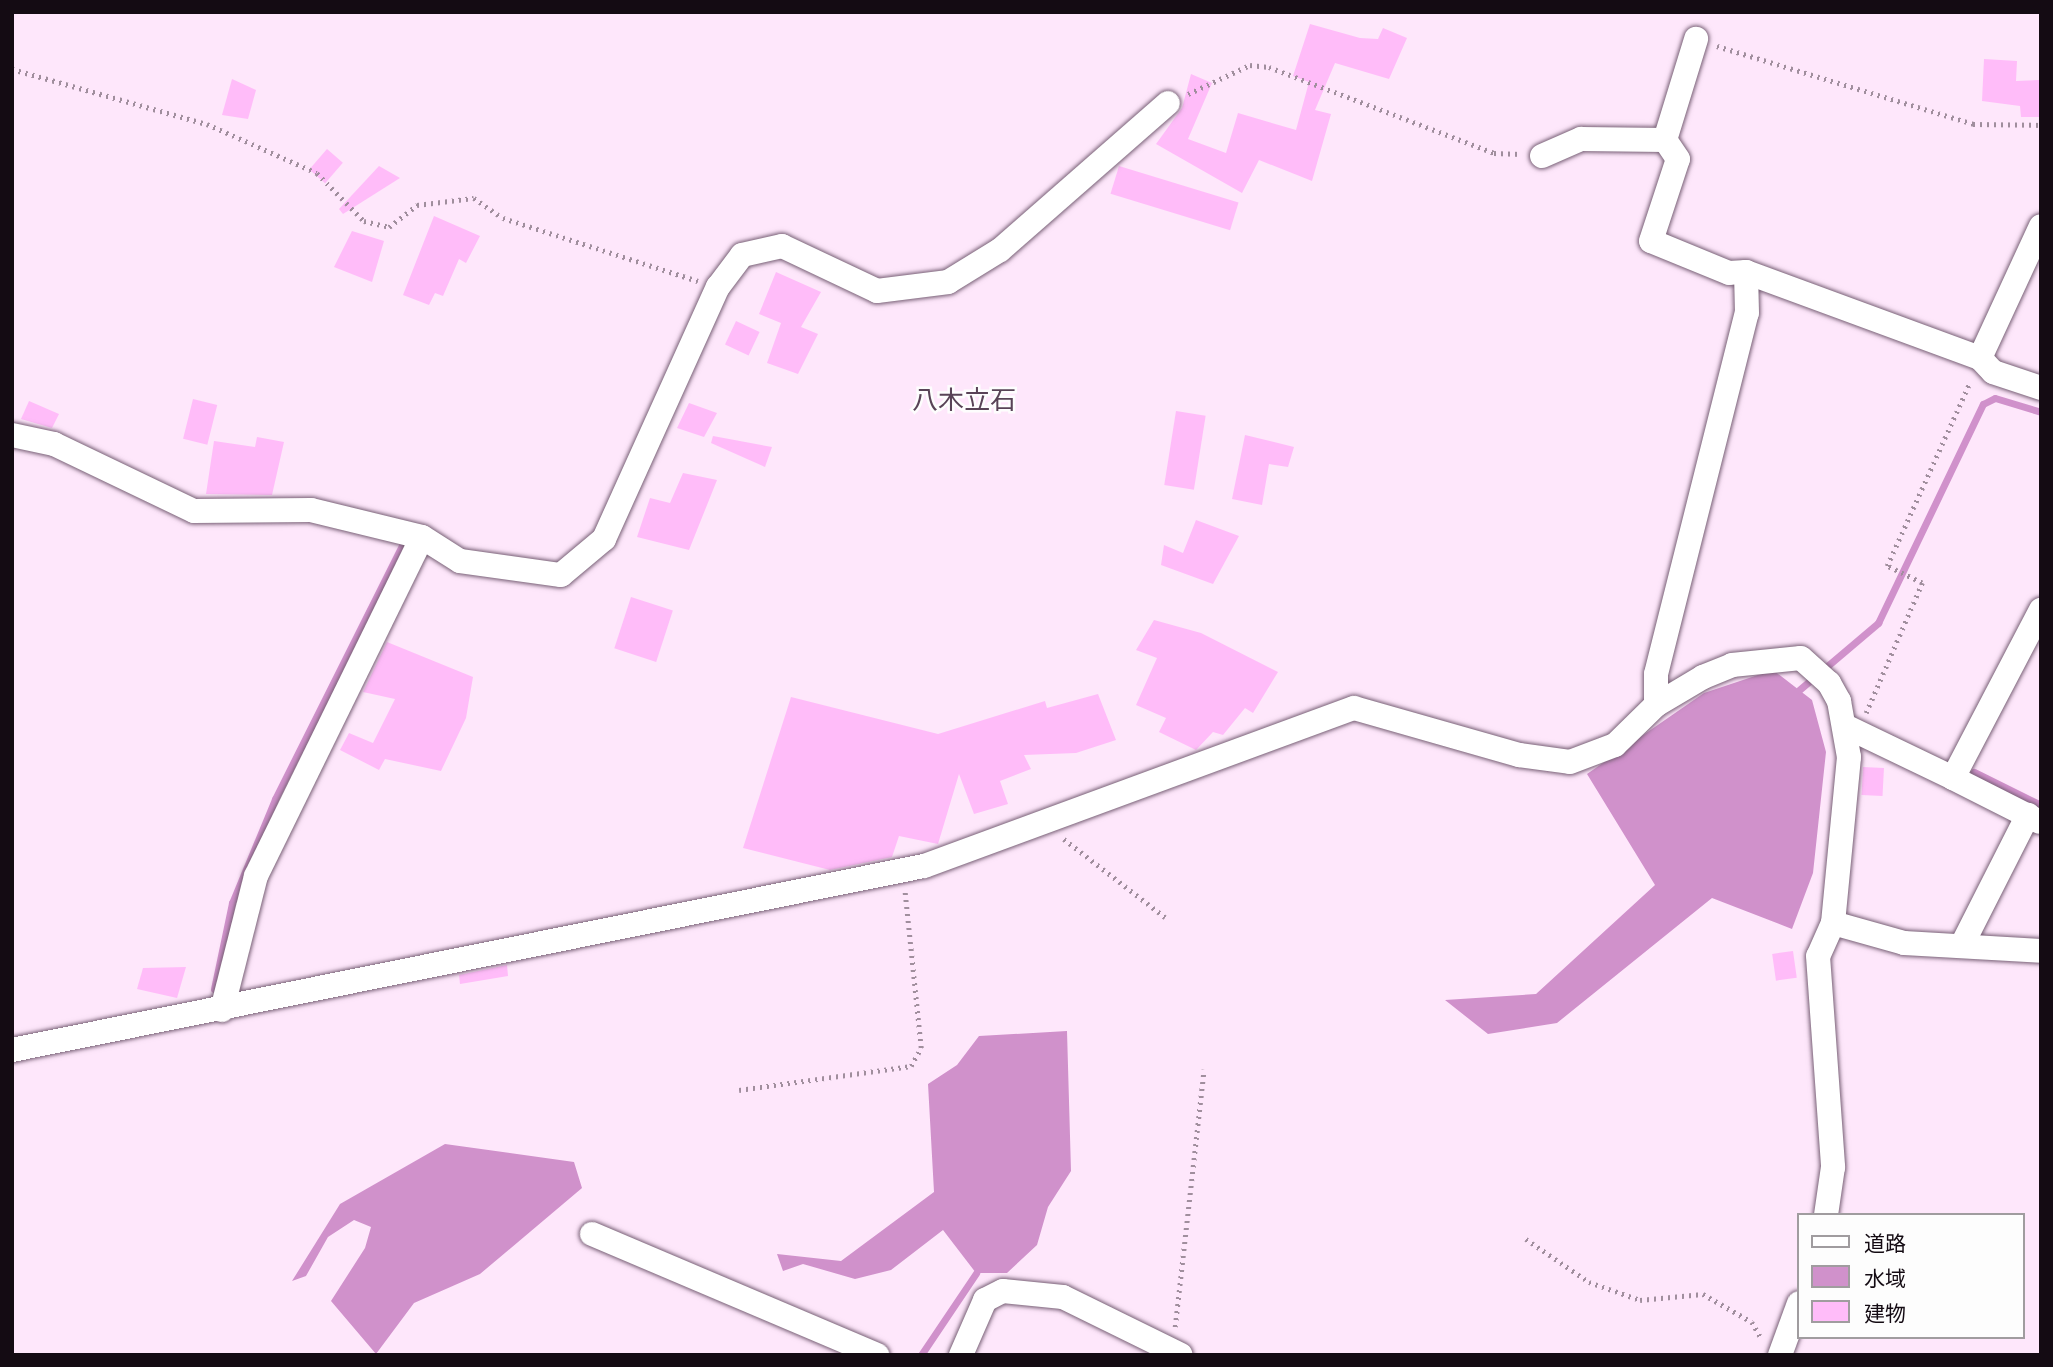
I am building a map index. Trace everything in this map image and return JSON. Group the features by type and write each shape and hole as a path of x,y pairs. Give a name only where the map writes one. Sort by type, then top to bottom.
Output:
{"street":[{"path":"1665,139 1696,40"},
{"path":"12,435 54,444 194,511 310,510 422,537 460,561 530,576 561,575 582,561 604,539 718,287 742,255 782,246 877,291 948,282 1000,250 1168,103"},
{"path":"1542,156 1581,139 1665,139"},
{"path":"1665,139 1678,159 1651,242 1729,273 1745,272 1980,358 1993,372 2041,388"},
{"path":"1980,358 2041,226"},
{"path":"1656,705 1656,674 1747,313 1745,272"},
{"path":"222,1010 256,876 422,537"},
{"path":"1953,778 2041,610"},
{"path":"12,1050 222,1010 903,870 1354,708 1519,755 1570,762 1615,745 1656,705 1732,665 1801,658 1829,683 1852,728 1833,923 1818,956 1833,1167 1826,1213"},
{"path":"1852,728 2034,819 1962,945"},
{"path":"1833,923 1904,943 2041,951"},
{"path":"592,1234 877,1355"},
{"path":"961,1355 985,1300 1003,1291 1063,1297 1177,1352"},
{"path":"1772,1349 1798,1305"}],"path":[{"path":"1696,40 1973,124 2041,125"},
{"path":"1168,103 1250,65 1269,67 1494,153 1542,156"},
{"path":"12,69 208,124 317,173 364,221 389,227 417,205 474,198 503,218 718,287"},
{"path":"1852,728 1922,583 1887,566 1980,358"},
{"path":"1024,826 1077,844 1165,917"},
{"path":"739,1090 911,1066 921,1048 903,870"},
{"path":"1177,1352 1204,1070"},
{"path":"1526,1239 1589,1282 1640,1300 1703,1294 1752,1322 1772,1349"}],"water":[{"path":"1773,670 1812,700 1826,752 1813,873 1792,929 1712,898 1557,1023 1488,1034 1445,1000 1536,994 1655,885 1587,774 1704,693"},
{"path":"1067,1031 1071,1171 1048,1207 1037,1245 1007,1273 976,1273 943,1230 891,1270 855,1279 803,1264 783,1271 777,1254 841,1261 934,1192 928,1084 957,1065 979,1036"},
{"path":"445,1144 574,1162 582,1188 480,1274 414,1303 376,1354 331,1301 365,1248 371,1227 354,1220 328,1237 306,1276 292,1281 340,1204"}],"building":[{"path":"1310,24 1360,38 1378,39 1383,28 1407,38 1389,79 1335,63 1315,110 1331,114 1312,181 1259,160 1242,193 1156,144 1182,108 1191,74 1212,83 1188,139 1226,153 1238,113 1296,130 1309,82 1293,76"},
{"path":"1984,59 2017,61 2016,81 2039,80 2039,117 2021,117 2020,106 1982,101"},
{"path":"232,79 256,90 248,119 222,115"},
{"path":"327,149 343,163 325,183 309,169"},
{"path":"379,166 400,178 343,214 339,209"},
{"path":"1119,166 1239,203 1230,230 1111,194"},
{"path":"434,216 480,236 466,263 459,259 443,296 435,293 429,305 403,295"},
{"path":"352,231 384,241 372,282 334,267"},
{"path":"776,272 821,292 801,327 818,334 798,374 767,363 781,323 759,314"},
{"path":"736,321 760,332 749,356 725,345"},
{"path":"193,399 217,405 207,445 183,439"},
{"path":"29,401 59,414 52,428 21,419"},
{"path":"689,403 717,413 704,437 677,428"},
{"path":"1176,411 1206,416 1194,490 1164,485"},
{"path":"1245,435 1294,447 1288,467 1269,464 1262,505 1232,499"},
{"path":"713,436 772,447 765,467 711,443"},
{"path":"257,437 284,442 272,495 206,494 214,441 255,447"},
{"path":"683,473 717,480 689,550 637,537 650,498 670,503"},
{"path":"1196,520 1239,536 1213,584 1161,565 1164,545 1183,553"},
{"path":"631,597 673,611 656,662 614,648"},
{"path":"1154,620 1201,633 1278,672 1253,713 1245,708 1223,735 1213,732 1196,750 1159,732 1166,718 1136,705 1157,658 1136,650"},
{"path":"387,642 473,677 466,718 441,771 385,759 379,770 340,750 349,733 373,743 395,699 363,692"},
{"path":"1098,694 1116,740 1076,753 1024,755 1031,769 1000,781 1008,804 974,814 959,774 938,844 899,836 892,857 830,870 743,848 791,697 938,734 1045,701 1047,708"},
{"path":"1863,767 1884,768 1883,796 1862,795"},
{"path":"1793,951 1797,978 1776,981 1772,954"},
{"path":"507,965 508,976 460,984 459,975"},
{"path":"186,967 177,998 137,989 143,968"}],"waterway":[{"path":"1799,690 1878,623 1983,404 1995,398 2041,412"},
{"path":"214,989 232,903 275,799 406,537"},
{"path":"1974,772 2041,805"},
{"path":"921,1355 976,1273"}],"district":[{"name":"八木立石","path":"964,400"}]}
